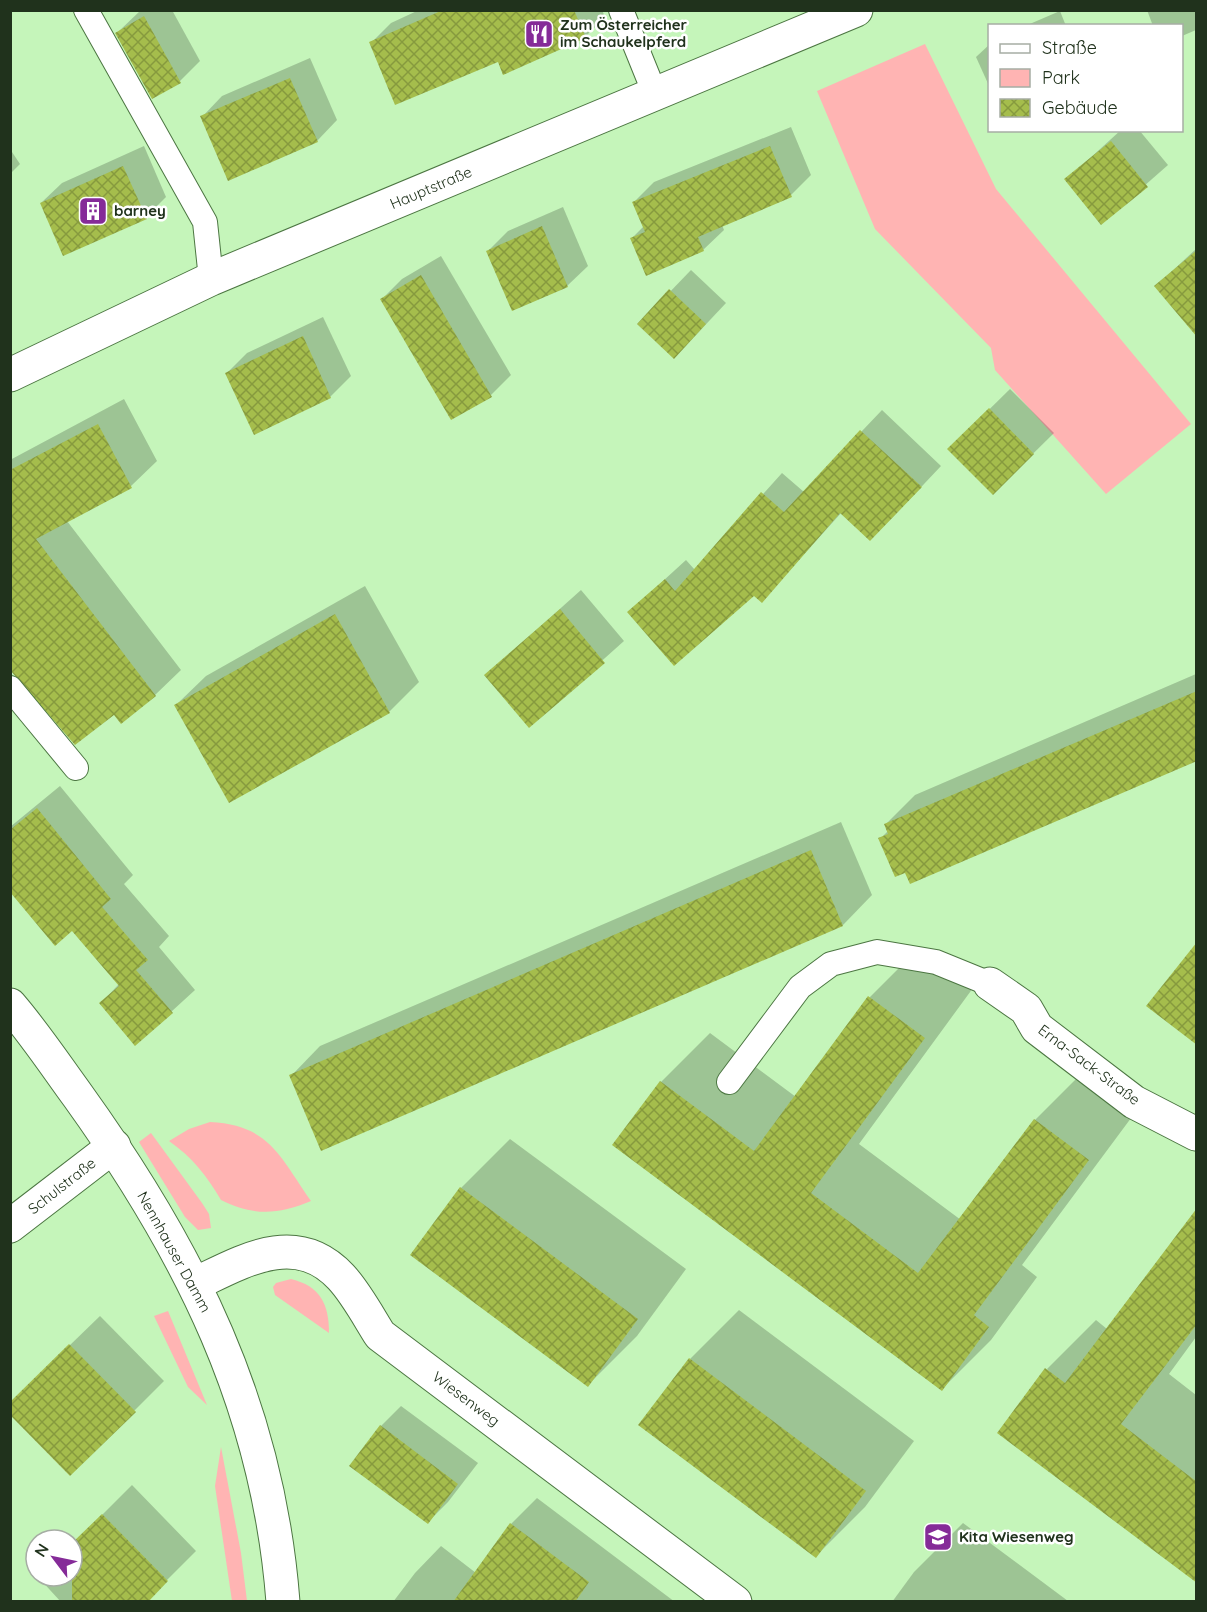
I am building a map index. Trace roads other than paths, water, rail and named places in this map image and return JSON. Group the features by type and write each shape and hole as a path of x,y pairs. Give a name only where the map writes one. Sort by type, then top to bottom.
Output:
{"street":[{"name":"Hauptstraße","path":"10,375 211,279 856,10"},
{"name":"Erna-Sack-Straße","path":"990,984 1026,1009 1037,1028 1134,1102 1197,1134"},
{"name":"Nennhauser Damm","path":"10,1005 114,1146 195,1284 226,1351 250,1421 270,1506 283,1602"},
{"name":"Schulstraße","path":"10,1226 114,1146"},
{"name":"Wiesenweg","path":"195,1284 242,1262 283,1250 296,1252 329,1266 342,1278 380,1335 735,1602"}],"lane":[{"path":"86,10 205,222 211,279"},
{"path":"621,10 656,94"},
{"path":"10,688 76,768"},
{"path":"729,1082 800,987 831,964 877,952 936,962 990,984"}],"place":[{"name":"Zum Österreicher im Schaukelpferd","path":"539,34"},
{"name":"barney","path":"93,211"},
{"name":"Kita Wiesenweg","path":"938,1537"}]}
